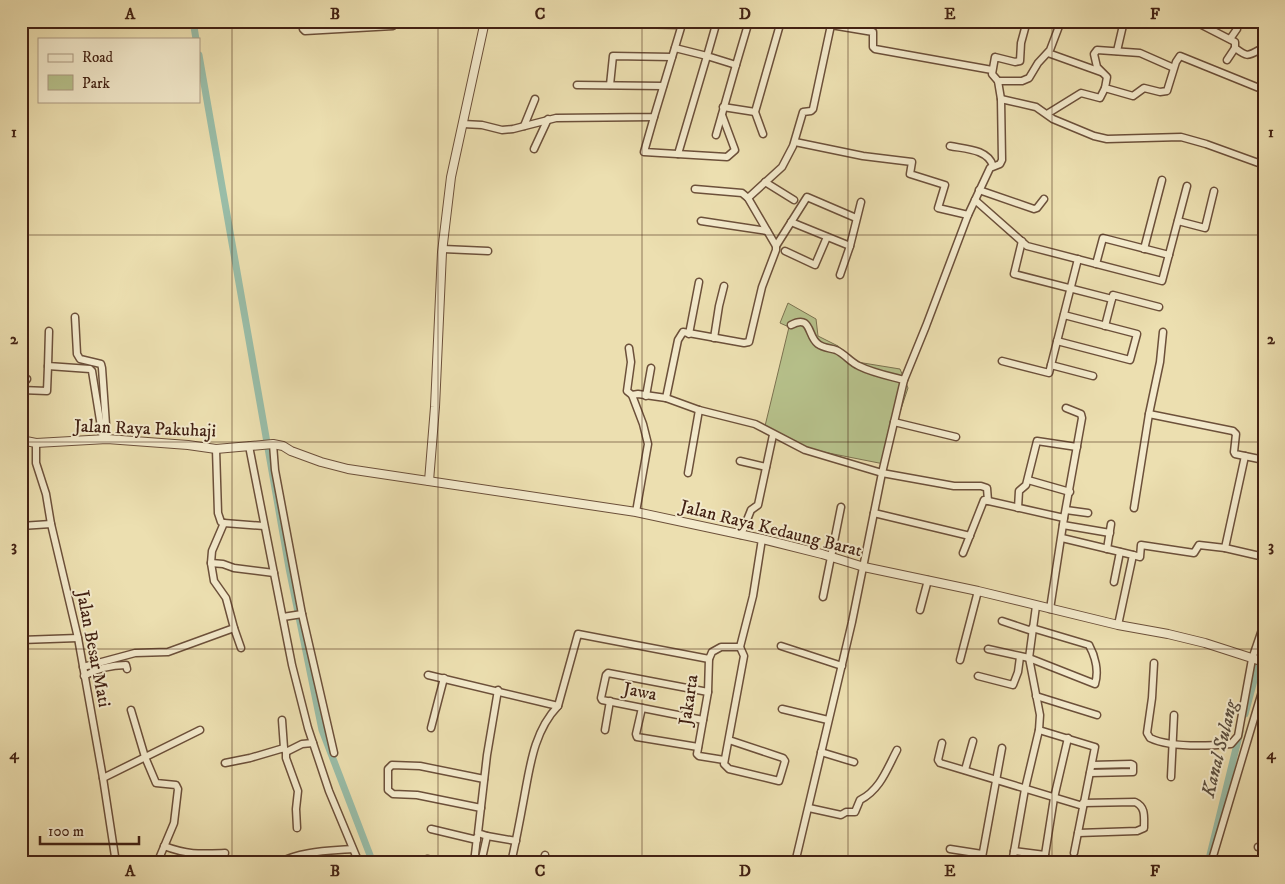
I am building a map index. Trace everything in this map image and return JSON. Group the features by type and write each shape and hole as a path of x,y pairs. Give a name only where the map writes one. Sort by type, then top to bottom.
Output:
{"street":[{"path":"302,21 304,31 335,30 366,24 393,26 396,21"},
{"path":"334,21 335,30"},
{"path":"429,481 435,407 443,248 450,177 485,21 514,21"},
{"path":"678,154 717,21"},
{"path":"716,135 750,21"},
{"path":"763,134 756,112 781,21"},
{"path":"809,21 810,23 873,32 873,47 875,49 992,70"},
{"path":"795,863 842,666 882,474 904,380 979,190 990,168 1000,164 1002,160 1000,146 1001,99 998,81 992,70 995,57 1015,62 1020,61 1021,43 1028,21 1038,21"},
{"path":"998,81 1026,80 1048,53 1061,21"},
{"path":"1117,51 1124,21"},
{"path":"1194,21 1236,42 1235,48 1227,60"},
{"path":"1230,39 1237,29 1236,21"},
{"path":"631,24 682,23 644,152 727,157 735,150 722,115"},
{"path":"748,198 782,167 794,142 803,112 813,109 831,25"},
{"path":"675,48 736,65"},
{"path":"1235,48 1246,55 1259,50 1264,51"},
{"path":"1047,114 1081,93 1100,98 1105,88 1107,77 1096,65 1094,51 1145,54 1174,68"},
{"path":"1048,53 1102,72"},
{"path":"610,85 614,56 672,57"},
{"path":"1105,88 1133,96 1144,88 1166,92 1178,57 1184,56 1264,90"},
{"path":"576,85 663,86"},
{"path":"524,126 534,99"},
{"path":"1001,99 1036,107 1053,119 1094,136 1107,139 1181,137 1264,165"},
{"path":"723,107 756,112"},
{"path":"463,124 502,130 548,119 567,117 654,117"},
{"path":"534,149 548,119"},
{"path":"794,142 864,156 912,162 910,174 945,185 938,208 968,215"},
{"path":"950,146 985,155 992,162 993,166"},
{"path":"1144,249 1162,180"},
{"path":"765,182 794,200"},
{"path":"975,200 1028,246 1162,281 1187,186"},
{"path":"695,189 742,193 748,198 776,246"},
{"path":"979,190 1035,209 1044,199"},
{"path":"1178,221 1204,228 1214,190"},
{"path":"666,398 678,340 683,332 744,343 749,342 762,287 776,246 807,197 856,218"},
{"path":"840,274 850,246 861,202"},
{"path":"701,221 767,231"},
{"path":"791,222 850,246"},
{"path":"785,251 815,264 827,237"},
{"path":"1096,264 1103,238 1169,256"},
{"path":"1022,241 1014,274 1112,299"},
{"path":"443,248 488,251"},
{"path":"1002,360 1049,373 1078,259"},
{"path":"689,334 699,282"},
{"path":"714,338 724,286"},
{"path":"1105,326 1113,295 1158,307"},
{"path":"1057,341 1130,360 1137,334 1064,315"},
{"path":"75,317 77,354 80,359 101,364 102,368 105,439"},
{"path":"791,325 803,322 809,327 815,341 819,345 838,351 858,366 904,380"},
{"path":"21,390 47,390 49,331"},
{"path":"1134,508 1149,414 1160,362 1163,332"},
{"path":"629,348 631,362 627,390 632,395 648,444 636,512"},
{"path":"1050,365 1093,376"},
{"path":"48,366 81,367 92,371 105,439"},
{"path":"646,396 651,368"},
{"path":"21,386 28,380"},
{"path":"632,395 638,394 666,398 699,410 755,424 805,450 882,474 954,486 981,486 987,488 988,501"},
{"path":"1050,609 1082,416 1066,408"},
{"path":"688,473 699,410"},
{"path":"1149,414 1233,431 1236,434 1234,452 1264,460"},
{"path":"894,422 956,437"},
{"path":"741,534 750,510 758,505 773,435"},
{"name":"Jalan Raya Pakuhaji","path":"21,440 36,442 105,439 216,449 270,444"},
{"path":"1018,508 1020,491 1028,480 1037,441 1076,448"},
{"name":"Jalan Besar Mati","path":"36,442 36,463 46,494 51,524 78,638 116,863"},
{"path":"270,444 301,614 334,753"},
{"name":"Jalan Raya Kedaung Barat","path":"270,444 283,446 291,451 321,462 348,469 636,512 741,534 831,556 864,567 1205,643 1258,661"},
{"path":"252,446 264,526 285,617 292,665 313,743 352,849 359,863"},
{"path":"216,449 218,513 221,522 224,524 264,526"},
{"path":"1225,548 1245,456"},
{"path":"740,460 766,466"},
{"path":"1028,480 1070,492"},
{"path":"964,553 983,501 1064,518"},
{"path":"823,597 841,507"},
{"path":"1066,510 1088,513"},
{"path":"874,513 970,536"},
{"path":"21,526 51,524"},
{"path":"224,524 212,551 214,581 226,598 241,648"},
{"path":"1106,549 1111,524"},
{"path":"1063,525 1110,533"},
{"path":"1062,538 1140,557 1141,545 1194,553 1199,545 1264,556"},
{"path":"724,760 744,656 740,647 753,596 762,539"},
{"path":"1114,582 1120,552"},
{"path":"1118,625 1133,555"},
{"path":"212,563 274,573"},
{"path":"920,610 928,580"},
{"path":"960,660 978,591"},
{"path":"1012,863 1025,789 1039,730 1040,714 1029,658 1036,606"},
{"path":"285,617 301,614"},
{"path":"988,649 1029,658 1095,684 1097,676 1093,652 1089,644 1002,621"},
{"path":"1154,663 1147,733 1150,738 1172,743 1213,746 1231,744 1238,736 1258,661 1264,624"},
{"path":"83,667 135,653 168,652 234,628"},
{"path":"511,863 532,756 540,731 558,706 578,634 709,659"},
{"path":"21,640 78,638"},
{"path":"781,646 842,666"},
{"name":"Jakarta","path":"729,740 783,758 785,761 779,781 729,769 724,764 724,760 699,756 697,754 708,692 709,659 712,652 721,647 740,647"},
{"path":"978,676 1013,685 1018,672 1020,656"},
{"path":"84,676 103,667 126,665 127,669"},
{"name":"Jawa","path":"703,720 601,699 606,674 708,692"},
{"path":"428,675 498,690 558,706"},
{"path":"431,728 444,678"},
{"path":"1211,863 1264,685"},
{"path":"474,863 484,779 498,690"},
{"path":"1036,696 1097,715"},
{"path":"605,730 610,701"},
{"path":"642,708 636,736 698,747"},
{"path":"782,709 828,720"},
{"path":"131,710 145,757 156,783 176,785 178,789 174,822 158,862"},
{"path":"1171,777 1174,715"},
{"path":"282,720 286,758 298,791 296,809 297,828"},
{"path":"103,778 200,730"},
{"path":"1039,730 1095,747 1074,853"},
{"path":"1014,851 1045,858 1054,798 1068,738"},
{"path":"966,770 974,741"},
{"path":"225,762 313,743"},
{"path":"942,743 938,760 940,762 1054,798 1083,805 1135,802 1141,805 1144,811 1144,828 1137,831 1078,833"},
{"path":"981,863 1002,748"},
{"path":"809,808 841,815 846,812 855,812 860,800 869,796 876,789 897,750"},
{"path":"821,752 854,762"},
{"path":"1090,773 1133,772 1133,765 1131,764 1092,765"},
{"path":"481,808 417,795 393,794 388,790 388,769 392,765 420,766 484,779"},
{"path":"431,829 516,841"},
{"path":"481,863 487,836"},
{"path":"164,846 196,854 225,853"},
{"path":"278,863 310,852 352,849"},
{"path":"950,849 982,854"},
{"path":"543,863 545,855"},
{"path":"427,859 444,863"}],"green space":[{"path":"788,303 816,319 818,336 838,346 857,362 900,369 908,388 900,412 893,415 884,464 803,448 765,426 789,327 780,323"}],"waterway":[{"path":"193,21 196,38"},
{"path":"200,61 289,568 322,730 373,863"},
{"name":"Kanal Sulang","path":"1245,714 1264,643"},
{"name":"Kanal Sulang","path":"1208,863 1240,732"}]}
